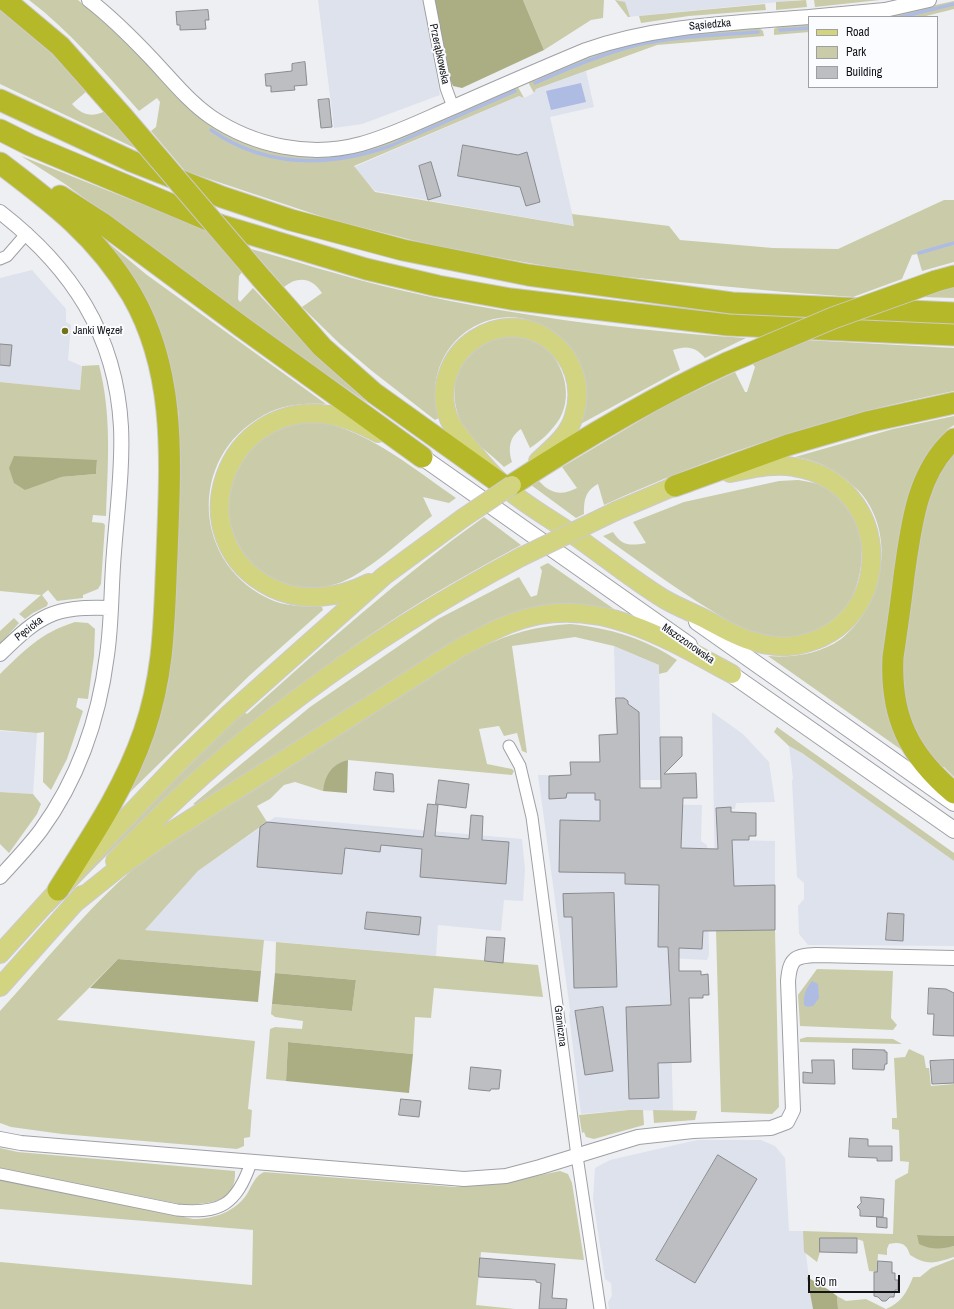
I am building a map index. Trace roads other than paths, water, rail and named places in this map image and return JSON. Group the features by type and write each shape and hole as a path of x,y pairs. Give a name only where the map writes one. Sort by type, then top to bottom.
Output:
{"highway":[{"path":"5,0 60,46 322,347 374,393 508,486 546,459 679,386 727,363 840,316 945,279"},
{"path":"0,100 131,161 222,197 290,220 403,250 528,274 732,303 954,313"},
{"path":"0,130 30,145 220,225 366,269 438,286 511,299 728,326 954,335"},
{"path":"0,159 102,223 242,327 422,457"},
{"path":"0,163 80,228 117,272 132,296 149,336 164,385 168,412 170,479 164,645 158,682 144,733 116,798 58,890"},
{"path":"676,486 788,445 867,422 954,403"},
{"path":"954,438 939,455 924,483 917,501 911,530 892,677 898,712 907,738 918,757 935,777 954,793"}],"main road":[{"path":"546,459 567,431 574,417 578,389 572,364 553,342 542,335 530,331 516,328 505,329 480,336 461,351 452,364 447,376 444,391 446,408 450,420 458,433 508,486 954,803"},
{"path":"384,576 355,589 324,597 306,597 283,593 262,583 241,565 230,548 222,528 220,506 221,486 227,468 240,446 259,429 278,420 294,416 311,414 346,418 422,457"},
{"name":"Mszczonowska","path":"422,457 954,830"},
{"path":"0,987 75,903 161,814 247,739 300,697 400,628 469,586 521,557 616,511 676,486 755,468 793,466 830,479 848,494 860,511 868,531 872,550 871,571 861,601 850,618 824,637 794,646 776,646 747,640 664,598"},
{"path":"0,954 58,890 180,761 229,714 384,576 508,486"},
{"path":"75,903 120,867 164,836 458,649 502,626 554,614 576,613 622,620 648,631 732,674"}],"street":[{"name":"Sąsiedzka","path":"89,0 127,35 202,110 229,128 269,144 310,150 345,147 383,137 586,50 613,41 672,29 808,17"},
{"name":"Przerąbkowska","path":"429,0 446,88 454,107"},
{"name":"Sąsiedzka","path":"820,16 885,10 929,0"},
{"path":"0,212 28,233 44,249 75,287 99,333 109,358 114,381 119,412 121,450 108,654 101,692 85,749 74,773 41,830 0,877"},
{"path":"0,259 7,256 28,233"},
{"name":"Pęcicka","path":"0,654 28,626 46,616 75,608 110,608"},
{"name":"Graniczna","path":"509,746 520,766 532,817 577,1156 600,1309"},
{"path":"0,1139 21,1143 251,1163 464,1179 506,1176 638,1137 693,1130 771,1128 787,1122 793,1110 789,967 796,958 816,955 954,958"},
{"path":"0,1174 177,1210 198,1212 217,1208 232,1200 246,1177 251,1163"}],"water":[{"path":"581,83 586,102 551,110 546,91"},
{"path":"812,981 818,984 819,998 813,1006 807,1007 804,1005 805,995 808,986"}],"waterway":[{"path":"905,16 954,4"},
{"path":"780,30 808,28"},
{"path":"535,83 585,62 637,45 682,38 758,32"},
{"path":"211,130 232,142 254,151 276,157 298,160 344,158 390,146 515,91"},
{"path":"919,253 954,243"}],"place":[{"name":"Janki Węzeł","path":"65,331"}]}
